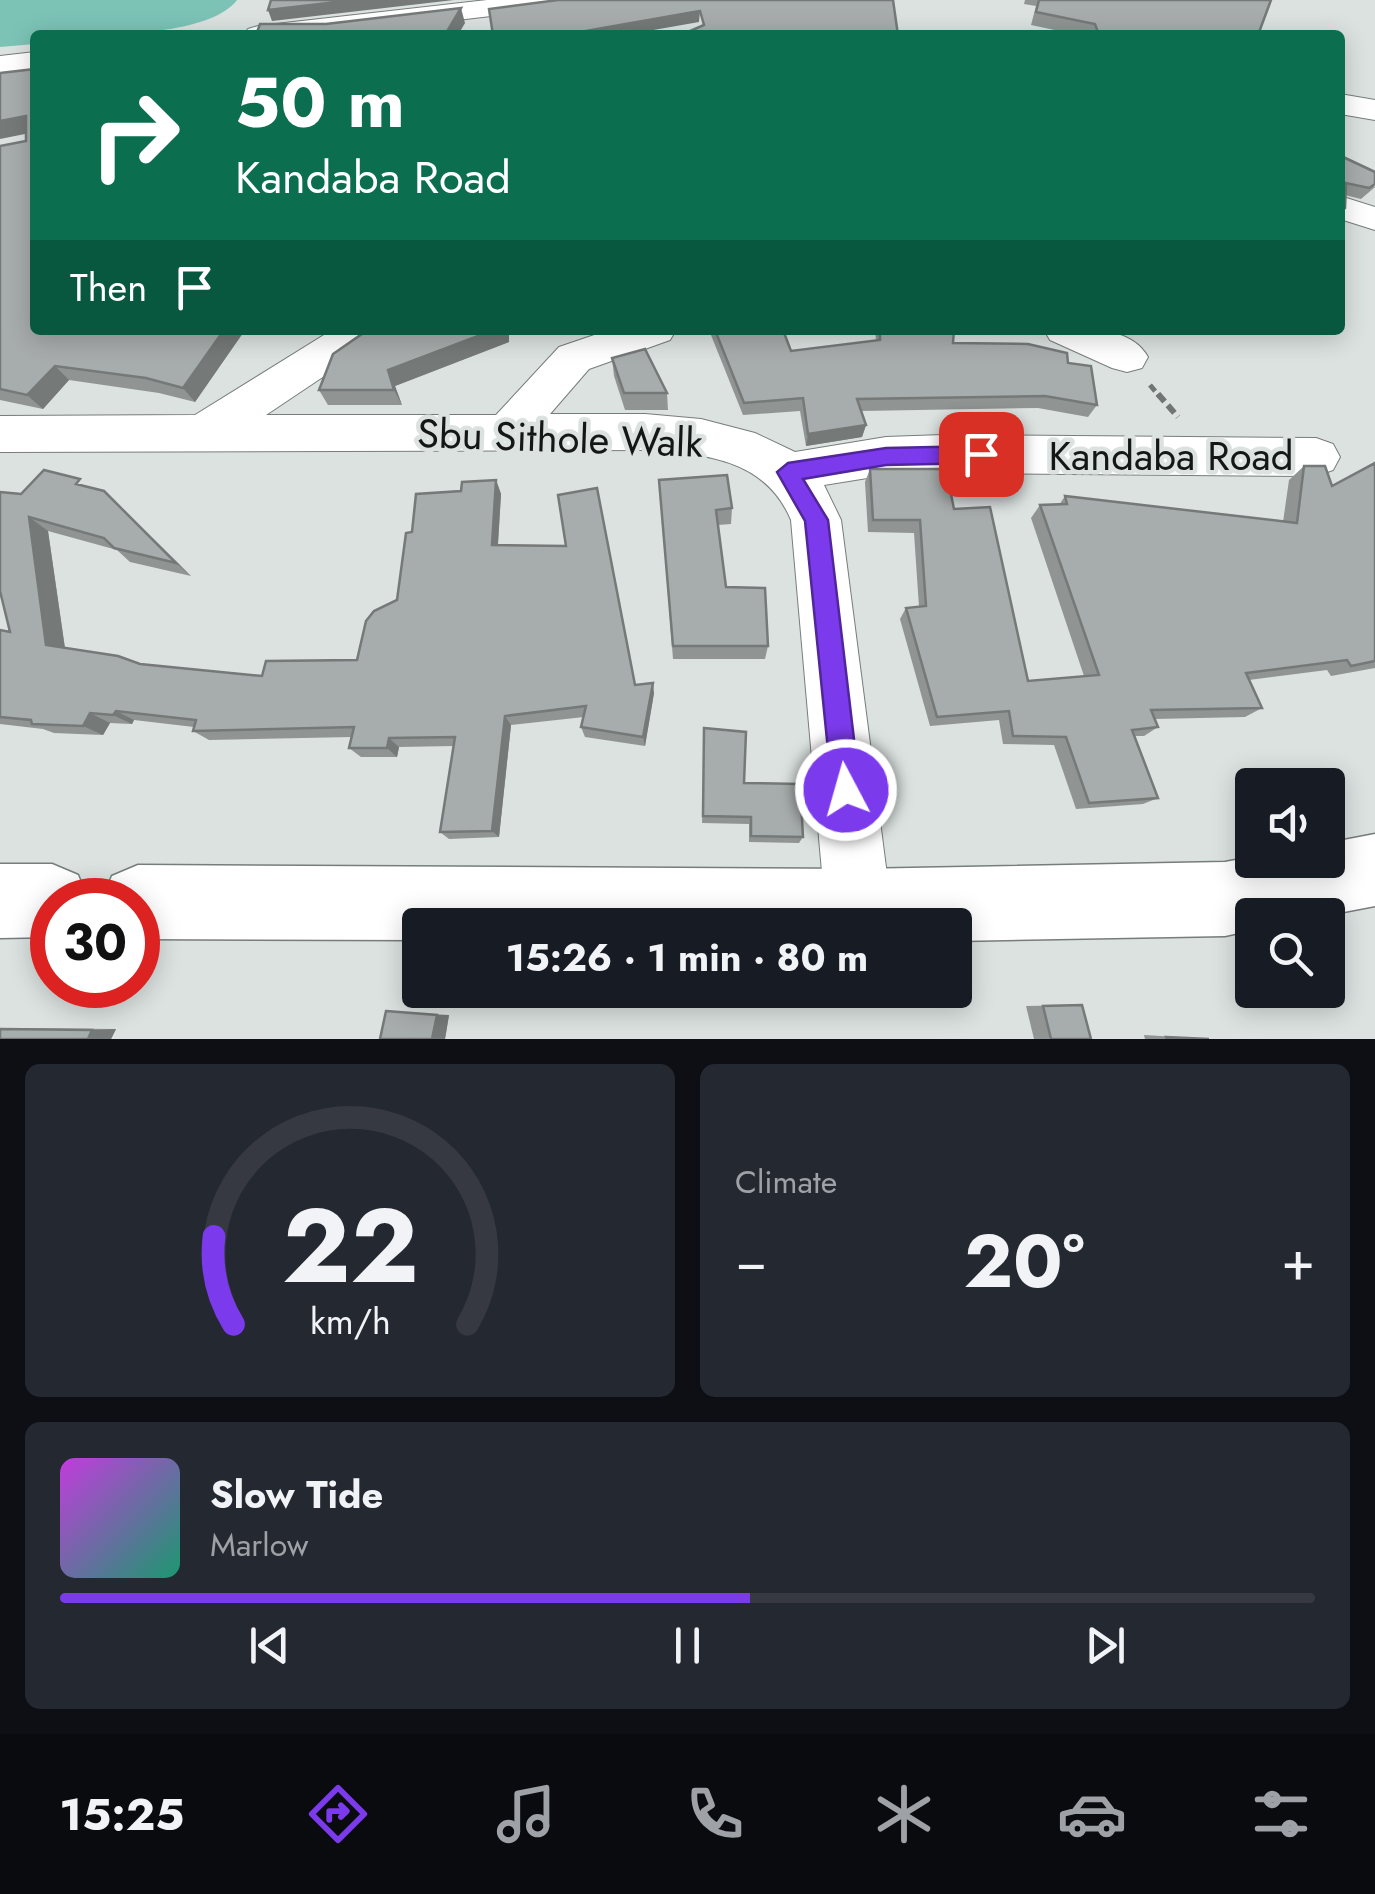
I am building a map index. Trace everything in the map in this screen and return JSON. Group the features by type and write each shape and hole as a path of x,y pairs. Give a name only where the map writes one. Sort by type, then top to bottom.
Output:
{"street":[{"path":"340,30 487,21 558,0"},
{"path":"0,65 30,62"},
{"path":"1345,105 1375,110"},
{"path":"1345,210 1375,219"},
{"path":"199,436 355,335"},
{"path":"508,432 574,358 641,335"},
{"path":"1076,335 1127,357"},
{"name":"Sbu Sithole Walk","path":"0,434 693,435 742,447 788,472"},
{"name":"Kandaba Road","path":"788,472 886,456 1316,457"},
{"path":"788,472 816,520 858,906"},
{"path":"160,902 858,906 1225,900 1375,870"},
{"path":"0,900 30,901"}],"path":[{"path":"1127,357 1210,456"}],"green space":[{"path":"0,0 237,0 221,13 172,29 30,30 30,44 0,47"}],"building":[{"path":"271,0 354,0 268,10"},
{"path":"558,0 893,0 897,30 692,30 704,25 700,11 592,30 492,30 489,9"},
{"path":"1039,0 1271,0 1260,30 1097,30 1095,24 1036,12"},
{"path":"461,8 448,30 258,30 260,24 326,24"},
{"path":"30,70 30,335 220,335 183,388 146,378 55,366 27,395 0,389 0,146 26,141 26,116 0,121 0,73"},
{"path":"1345,158 1375,172 1375,184 1369,188 1346,183 1345,208"},
{"path":"361,335 481,335 388,370 394,390 319,390 333,354"},
{"path":"717,335 785,335 791,351 880,340 880,335 954,335 953,343 1028,344 1067,353 1068,363 1091,366 1097,405 1045,396 857,399 866,425 808,434 803,398 744,403"},
{"path":"645,349 667,393 624,393 612,358"},
{"path":"1375,463 1375,661 1351,666 1347,660 1246,673 1262,708 1151,710 1158,727 1132,730 1158,798 1089,803 1066,737 1013,736 1009,711 937,717 906,608 926,606 920,520 873,520 870,469 946,469 954,509 990,507 1028,681 1099,675 1040,505 1067,504 1065,496 1297,523 1304,466 1325,466 1332,486"},
{"path":"44,470 80,479 76,484 104,491 176,563 114,548 104,538 29,517 46,645 118,656 140,664 262,676 266,661 357,660 366,621 374,611 397,600 416,494 461,491 462,482 496,480 492,545 566,546 558,495 597,488 635,685 653,683 643,737 581,727 586,706 505,716 492,831 440,832 455,737 389,738 387,748 349,748 354,727 193,731 196,720 116,711 113,715 90,713 83,726 32,724 31,720 0,717 0,630 10,632 0,591 0,492 21,494"},
{"path":"727,475 732,508 716,510 726,587 765,588 768,646 673,646 659,480"},
{"path":"704,728 746,732 744,783 800,784 803,837 751,836 751,817 703,816"},
{"path":"1082,1005 1091,1039 1051,1039 1043,1006"},
{"path":"386,1011 437,1015 432,1039 380,1039"},
{"path":"0,1029 92,1030 88,1039 0,1039"}],"route":[{"path":"846,790 816,520 788,472 886,456 981,454"}]}
